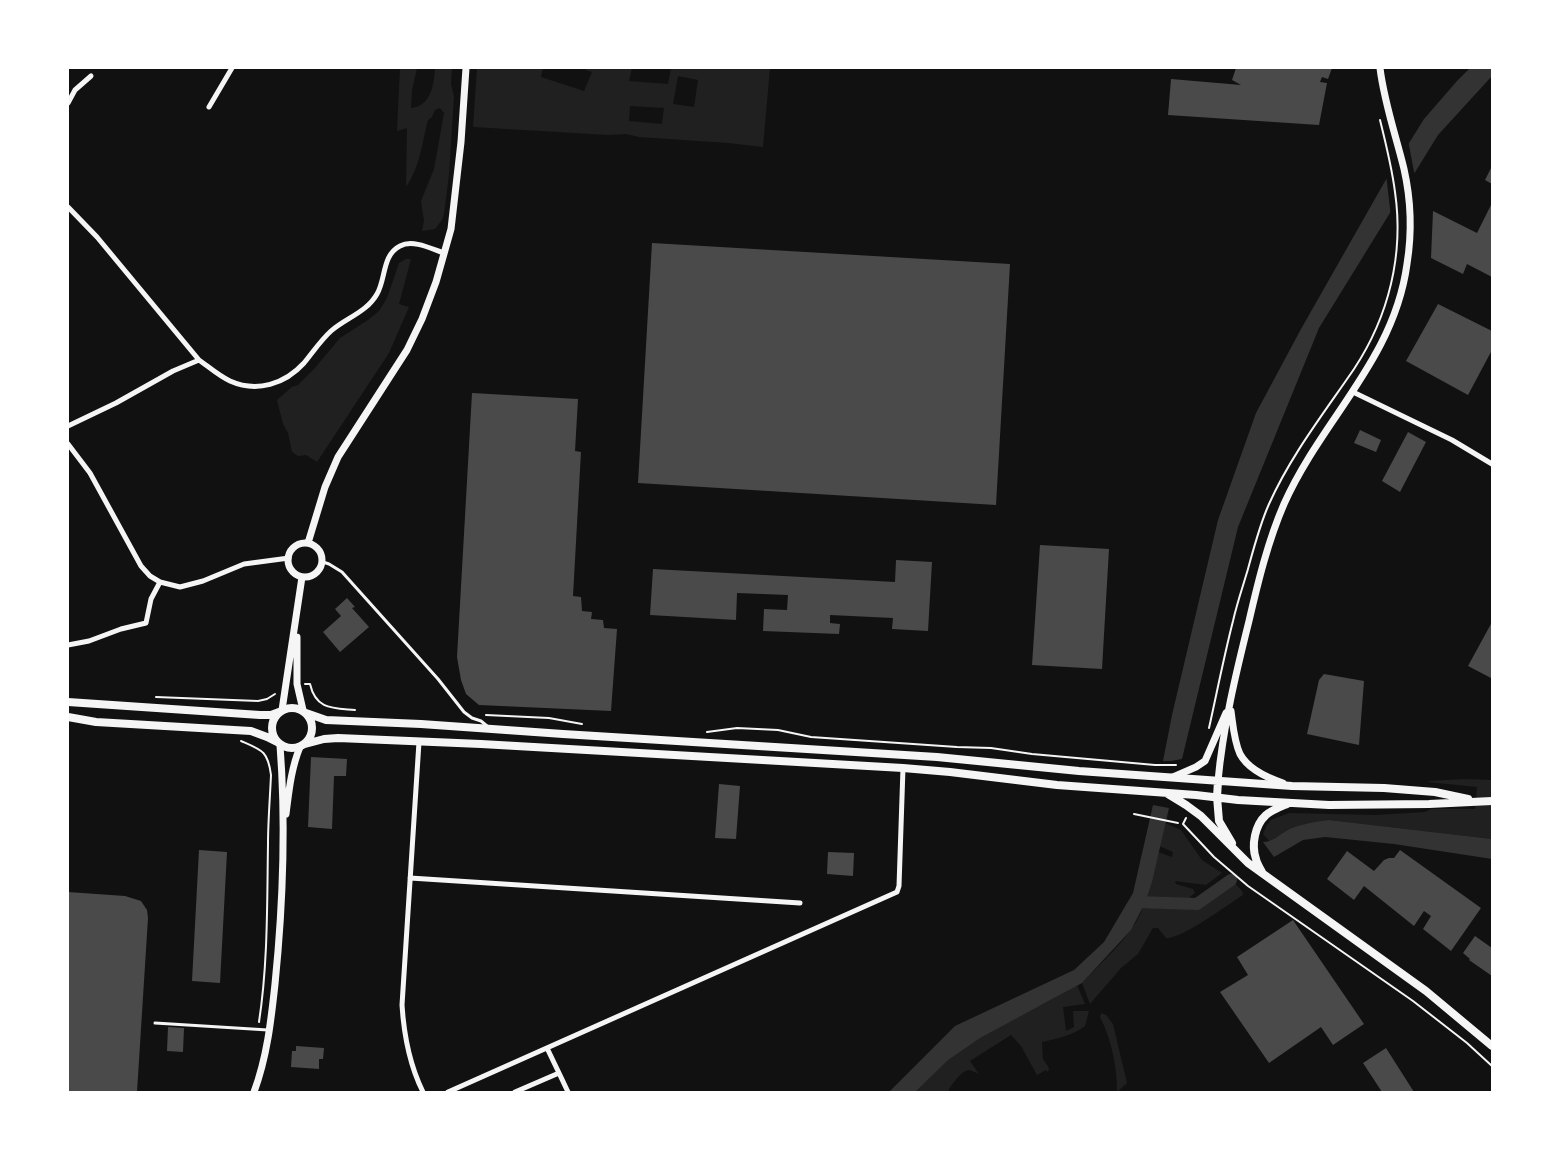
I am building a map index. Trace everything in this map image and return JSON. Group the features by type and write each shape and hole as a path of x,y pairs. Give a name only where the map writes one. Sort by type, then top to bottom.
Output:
{"main road":[{"path":"68,702 260,716 294,708 326,720 421,724 948,758 1079,771 1292,786 1384,788 1435,792 1476,801"},
{"path":"279,743 273,736 272,723 280,711"},
{"path":"303,745 312,732 310,718 304,712"},
{"path":"68,717 96,722 251,731 290,748 331,738 903,768 959,772 1057,785 1290,803 1329,805 1492,801"},
{"path":"1218,781 1219,821 1236,851"},
{"path":"1165,792 1196,812 1236,851 1264,874 1426,991 1492,1046"},
{"path":"1264,874 1256,860 1254,848 1259,823 1268,813 1290,803"}],"street":[{"path":"209,107 232,68"},
{"path":"308,543 325,487 338,457 407,350 422,320 451,229 461,142 466,68"},
{"path":"1218,781 1219,763 1240,656 1268,548 1284,504 1312,452 1353,392 1386,336 1404,285 1410,242 1409,208 1404,171 1380,68"},
{"path":"68,102 75,90 91,76"},
{"path":"68,207 97,237 199,360 229,381 245,386 263,386 277,383 288,377 303,364 327,335 362,311 372,301 380,287 388,258 400,246 415,244 444,253"},
{"path":"68,426 116,403 173,371 199,360"},
{"path":"1353,392 1452,440 1492,464"},
{"path":"68,444 90,474 141,566 150,576 160,582 180,587 203,581 244,564 289,558"},
{"path":"308,543 319,549 322,562 316,574 302,577 292,570 289,558 295,546 308,543"},
{"path":"280,711 302,577"},
{"path":"68,645 89,641 121,629 146,623 152,599 160,582"},
{"path":"297,617 297,684 304,712"},
{"path":"1172,778 1205,761 1230,706"},
{"path":"1230,706 1237,744 1246,762 1260,773 1292,786"},
{"path":"419,742 402,1005 407,1049 415,1076 423,1092"},
{"path":"254,1092 270,1030 279,948 283,844 279,743"},
{"path":"283,844 294,761 303,745"},
{"path":"448,1092 897,892 903,768"},
{"path":"410,878 800,903"},
{"path":"547,1048 568,1092"},
{"path":"515,1092 559,1073"}],"lane":[{"path":"322,562 342,572 438,679 464,712 485,724 489,729"},
{"path":"156,1023 270,1030"}],"path":[{"path":"1386,144 1396,194 1398,228"},
{"path":"310,684 312,694 321,704 335,709 363,711"},
{"path":"242,701 267,699 277,693"},
{"path":"464,712 472,709 487,715 549,718 587,725"},
{"path":"698,731 710,732 737,728 778,729 811,737 991,748 1155,765 1183,763"},
{"path":"241,741 263,752 271,775 266,966 258,1030"},
{"path":"1134,814 1178,823"},
{"path":"1183,824 1214,857 1248,886 1413,1001 1467,1043 1492,1066"}],"shaded area":[{"path":"400,68 417,68 411,108 423,103 430,94 435,68 452,68 451,84 454,97 449,175 444,214 435,229 422,231 424,221 421,201 434,169 444,113 440,108 435,110 428,120 418,163 406,187 407,128 397,131"},
{"path":"477,68 543,68 541,77 584,91 592,72 586,70 587,68 632,68 629,81 668,84 671,68 770,68 763,147 626,134 608,135 473,127","holes":["678,76 698,80 694,107 673,104","630,106 664,108 662,124 629,121"]},
{"path":"1470,68 1492,68 1492,76 1438,135 1319,328 1238,527 1182,759 1163,761 1218,520 1256,413 1384,183 1424,119"},
{"path":"411,259 399,304 409,307 389,353 317,462 306,455 298,456 292,452 277,400 292,387 298,385 340,338 379,311 387,298 399,263"},
{"path":"1464,779 1492,780 1492,839 1329,820 1286,831 1270,842 1263,834 1271,820 1289,813 1375,815 1425,812 1431,809 1475,809 1477,787 1427,782"},
{"path":"1153,805 1169,808 1152,882 1145,903 1131,930 1082,983 980,1038 948,1060 915,1092 889,1092 955,1026 1074,970 1104,942 1133,893"},
{"path":"1329,820 1492,839 1492,859 1394,844 1325,837 1303,840 1274,857 1263,842 1272,840 1296,827"},
{"path":"1165,823 1181,830 1202,860 1222,873 1206,885 1175,881 1176,884 1193,889 1195,893 1186,900 1187,908 1192,910 1201,906 1233,881 1243,895 1173,937 1166,938 1158,928 1153,928 1138,954 1121,968 1090,1004 1082,983 1119,945 1136,922 1148,893 1158,852 1172,857 1173,852 1159,846"},
{"path":"1077,985 1085,1004 1063,1007 1066,1031 1074,1027 1073,1011 1089,1011 1085,1026 1070,1034 1042,1042 1043,1059 1049,1068 1048,1072 1046,1070 1037,1075 1021,1046 1011,1035 970,1061 979,1074 966,1071 948,1092 913,1092 938,1067 976,1037"},
{"path":"1101,1013 1106,1015 1113,1024 1127,1083 1117,1092 1113,1054 1100,1017"}],"pier":[{"path":"1408,140 1415,177 1391,217 1386,174"}],"building":[{"path":"1236,68 1332,68 1328,79 1322,77 1320,82 1327,83 1319,125 1168,115 1171,79 1241,85 1232,80"},
{"path":"1492,166 1492,184 1485,180"},
{"path":"1492,203 1492,277 1467,264 1463,274 1431,258 1433,211 1477,233"},
{"path":"652,243 1010,264 996,505 638,483"},
{"path":"1438,304 1492,331 1492,350 1468,395 1406,361"},
{"path":"472,393 578,399 575,451 581,452 573,596 581,597 582,611 592,612 591,619 603,620 604,628 617,629 611,711 479,705 466,694 457,657"},
{"path":"1360,430 1381,440 1376,452 1354,443"},
{"path":"1408,432 1426,442 1400,492 1382,481"},
{"path":"1040,545 1109,549 1102,669 1032,665"},
{"path":"896,560 932,562 928,631 892,629 893,618 830,615 830,623 840,624 839,634 763,631 764,609 787,610 788,595 737,593 736,620 650,615 653,569 895,582"},
{"path":"347,598 355,607 352,608 369,627 340,652 323,632 341,616 335,609"},
{"path":"1492,622 1492,675 1491,678 1468,666"},
{"path":"1324,674 1364,681 1359,745 1307,734 1319,680"},
{"path":"311,757 347,759 346,776 334,776 332,829 308,827"},
{"path":"719,784 740,786 736,839 715,838"},
{"path":"199,850 227,852 220,983 192,981"},
{"path":"1400,850 1481,908 1451,951 1423,929 1431,916 1424,911 1414,926 1364,886 1354,900 1327,879 1347,851 1374,871 1384,860 1394,858"},
{"path":"828,852 854,853 853,876 827,874"},
{"path":"68,892 125,896 141,901 147,910 137,1092 68,1092"},
{"path":"1293,920 1364,1024 1333,1045 1321,1027 1269,1063 1220,992 1248,975 1237,957"},
{"path":"1475,936 1492,948 1492,976 1463,953"},
{"path":"168,1027 184,1028 183,1052 167,1051"},
{"path":"296,1046 324,1048 323,1059 319,1059 319,1069 291,1067 292,1051 296,1051"},
{"path":"1386,1048 1414,1092 1382,1092 1363,1063"}],"waterway":[{"path":"1133,908 1137,902 1197,904 1231,880"}]}
